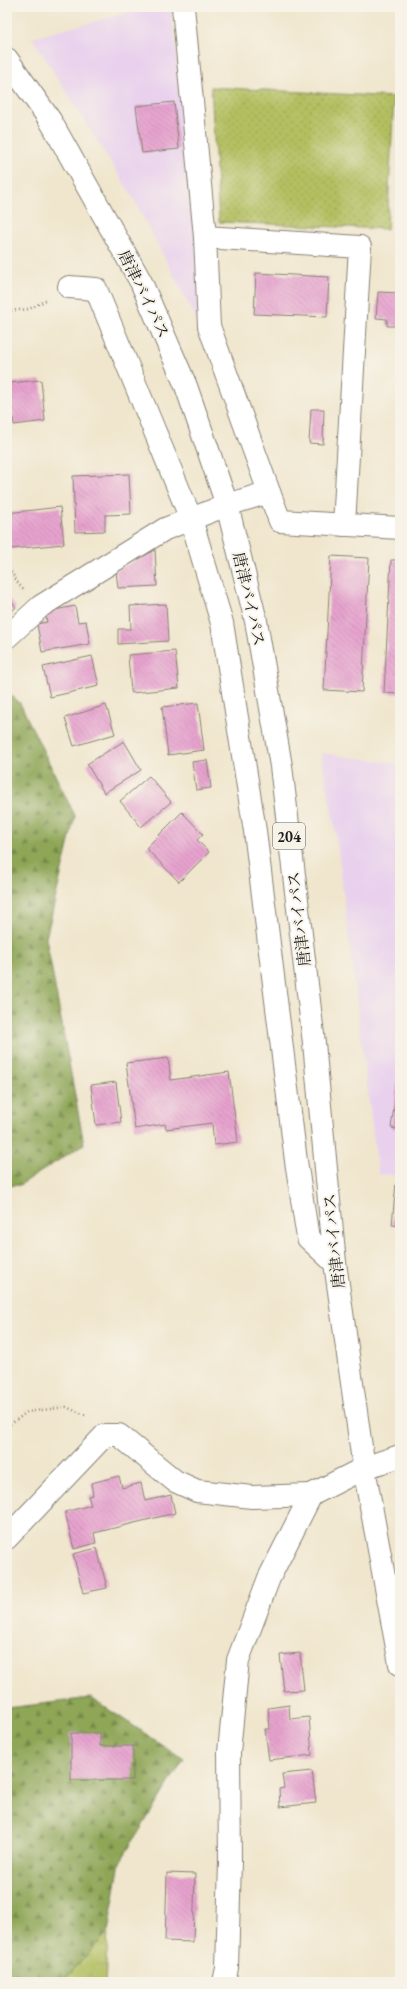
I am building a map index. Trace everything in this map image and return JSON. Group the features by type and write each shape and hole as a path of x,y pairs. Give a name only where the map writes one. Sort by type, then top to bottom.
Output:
{"main road":[{"path":"183,7 205,237 209,326 280,520 400,528"},
{"name":"唐津バイパス","path":"7,59 50,120 141,282 186,386 227,505 256,621 280,766 314,1043 335,1263 364,1468 400,1664"},
{"path":"205,237 360,247 344,525"},
{"path":"70,287 96,289 191,519 222,622 255,831 296,1161 308,1238 335,1263"},
{"path":"7,637 41,606 165,529 227,505 269,492"},
{"path":"7,1538 105,1435 119,1436 175,1480 197,1491 252,1497 311,1495 364,1468 400,1456"},
{"path":"224,1982 227,1968 230,1861 228,1752 238,1660 269,1578 311,1495"}],"path":[{"path":"7,311 29,309 70,287"},
{"path":"7,1427 27,1412 66,1407 97,1420 105,1435"}],"shaded area":[{"path":"149,7 171,7 197,225 198,322 131,194 32,38"},
{"path":"321,753 400,764 400,1176 378,1174 336,835"}],"green space":[{"path":"211,87 394,97 387,229 219,222"},
{"path":"7,692 20,703 75,816 46,938 84,1144 20,1185 7,1186"},
{"path":"91,1698 184,1759 120,1862 108,1932 62,1982 7,1982 7,1708"},
{"path":"108,1932 105,1982 62,1982"}],"building":[{"path":"174,102 179,149 142,153 136,106"},
{"path":"256,273 329,277 327,317 254,314"},
{"path":"378,292 400,293 400,326 387,326 387,319 376,318"},
{"path":"41,380 45,421 14,425 9,383"},
{"path":"311,409 324,409 323,444 309,443"},
{"path":"129,474 131,514 105,515 105,531 75,532 73,476"},
{"path":"60,507 64,544 11,549 7,513"},
{"path":"155,550 157,586 118,588 116,571"},
{"path":"331,556 369,558 362,692 324,690"},
{"path":"391,560 400,560 400,694 384,693"},
{"path":"7,597 16,607 7,616"},
{"path":"166,604 168,641 118,644 118,629 131,629 130,606"},
{"path":"75,606 78,622 86,621 90,644 42,652 37,624 47,622 45,612"},
{"path":"175,651 179,688 131,693 128,655"},
{"path":"92,656 99,686 50,697 43,667"},
{"path":"198,703 204,750 168,755 162,707"},
{"path":"106,705 115,734 74,746 65,718"},
{"path":"124,741 141,770 104,793 87,764"},
{"path":"207,760 211,788 196,790 192,762"},
{"path":"149,776 171,802 141,827 120,801"},
{"path":"182,812 203,834 197,840 209,852 179,882 146,848"},
{"path":"168,1058 171,1080 229,1072 238,1142 214,1145 212,1123 166,1129 165,1124 135,1129 126,1063"},
{"path":"398,1080 400,1081 400,1129 391,1128"},
{"path":"116,1082 121,1122 96,1125 91,1085"},
{"path":"396,1183 400,1184 400,1226 392,1225"},
{"path":"119,1476 122,1488 141,1483 145,1501 171,1495 175,1513 94,1533 96,1543 74,1549 65,1512 91,1505 88,1496 93,1495 91,1483"},
{"path":"97,1548 107,1588 83,1593 73,1554"},
{"path":"300,1653 304,1690 284,1691 280,1655"},
{"path":"289,1705 290,1719 309,1717 312,1755 269,1760 265,1729 270,1729 268,1708"},
{"path":"71,1733 100,1733 100,1746 133,1746 133,1780 71,1780"},
{"path":"312,1771 316,1803 280,1807 279,1789 284,1788 282,1774"},
{"path":"167,1873 195,1874 193,1942 165,1941"}]}
